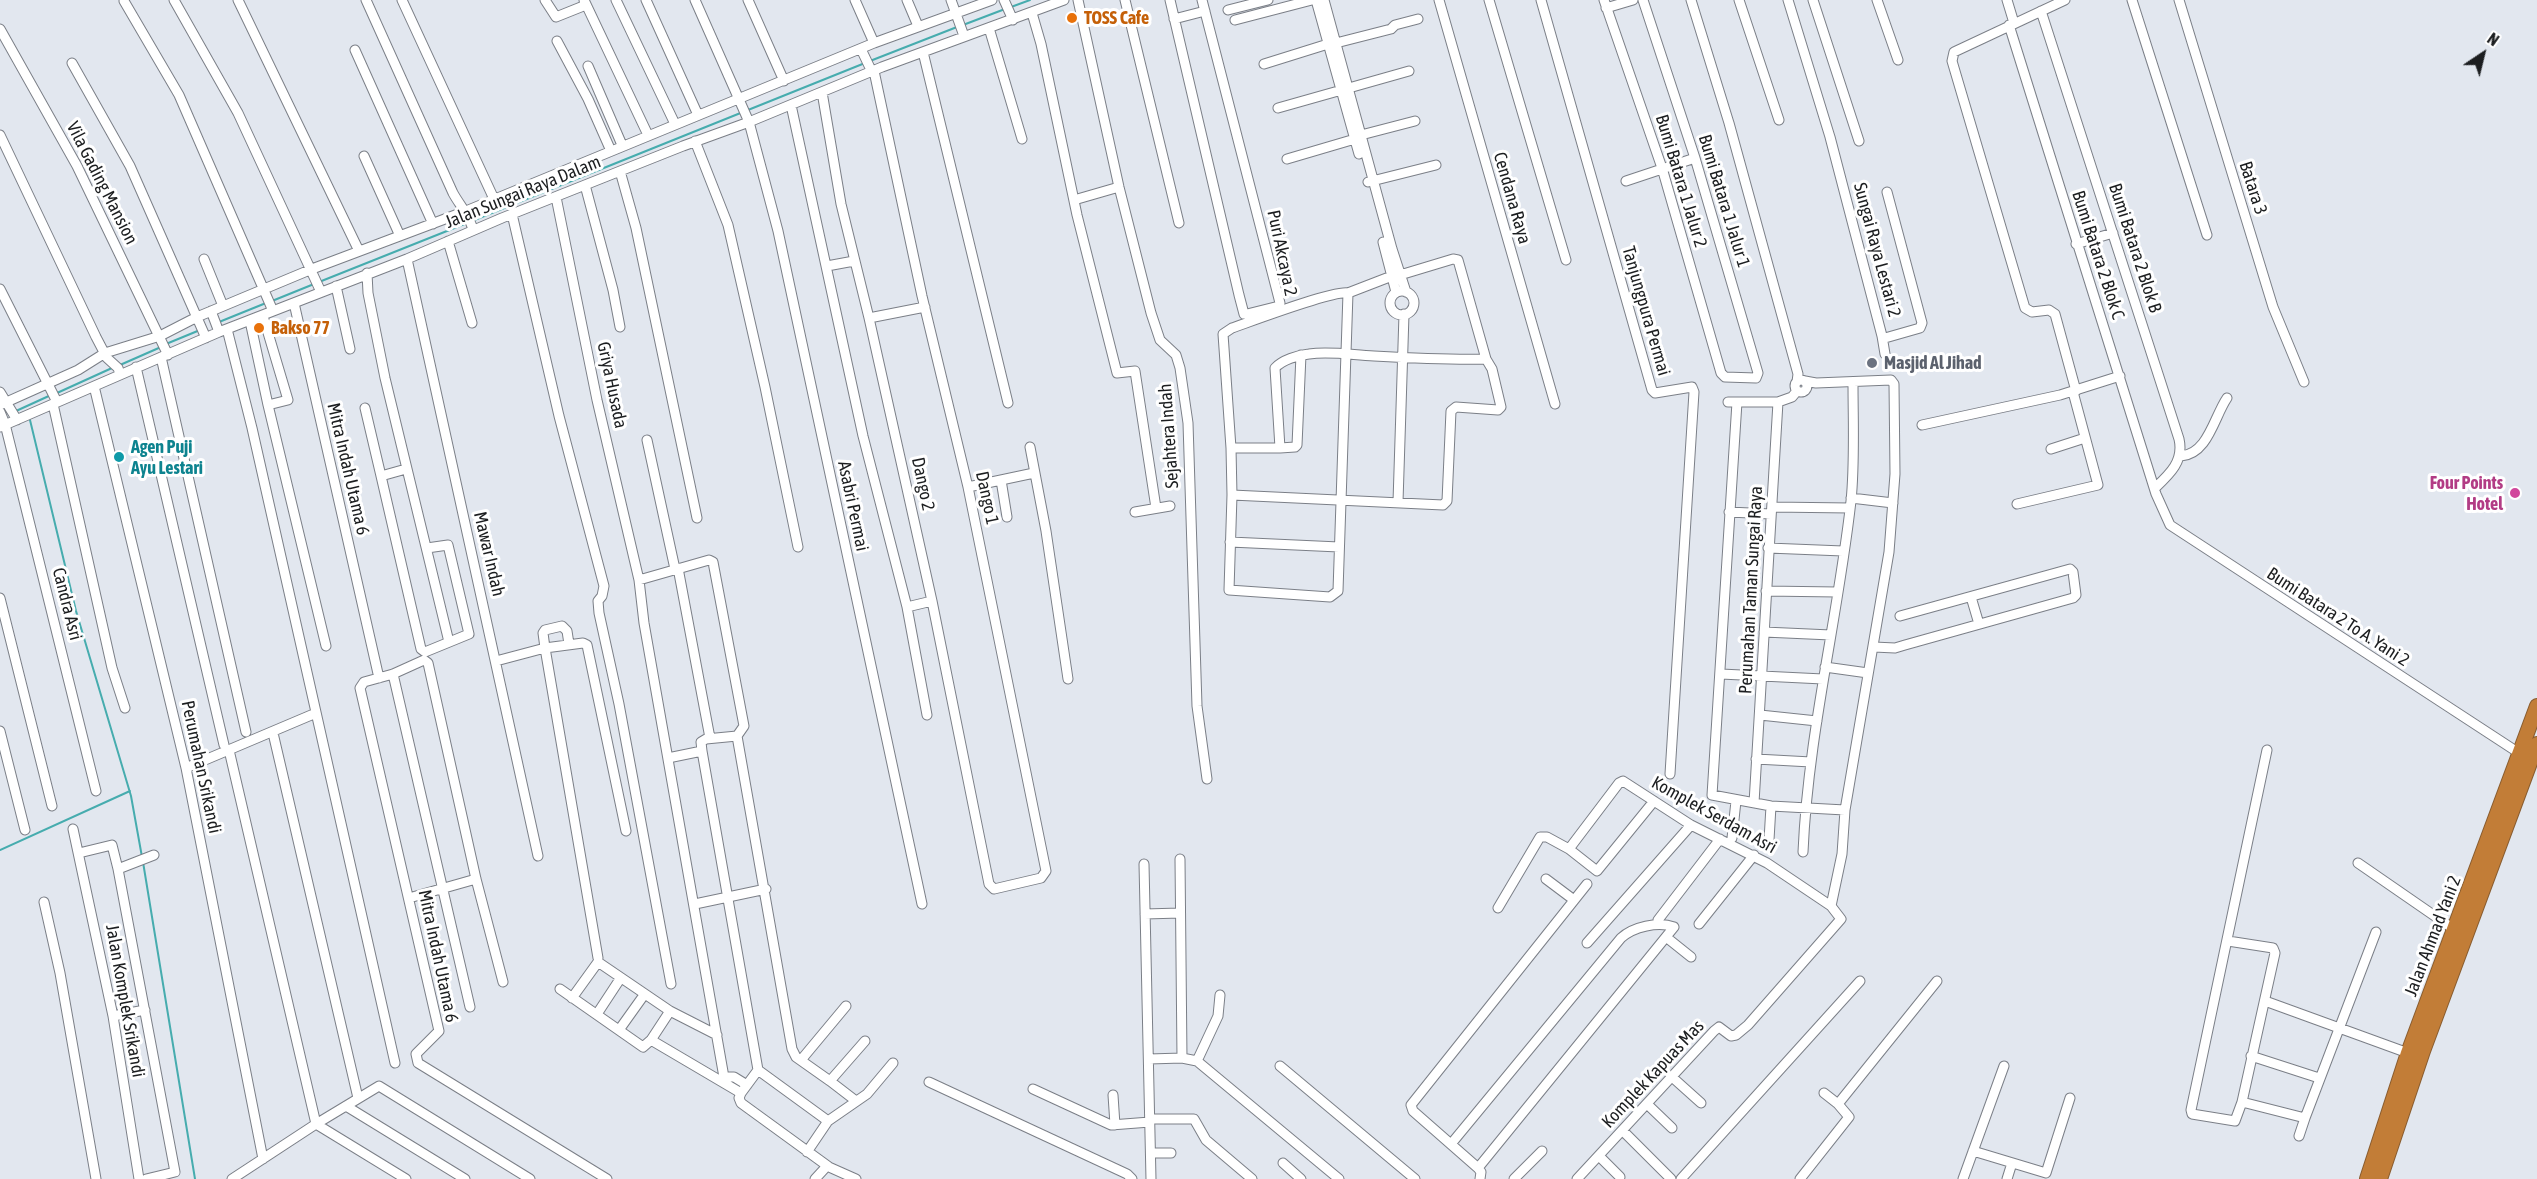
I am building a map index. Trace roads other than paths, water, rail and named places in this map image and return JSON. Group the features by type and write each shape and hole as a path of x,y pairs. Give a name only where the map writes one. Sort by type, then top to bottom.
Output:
{"highway":[{"name":"Jalan Ahmad Yani 2","path":"2367,1179 2408,1053 2537,706"},
{"name":"Jalan Ahmad Yani 2","path":"2380,1179 2420,1060 2537,744"}],"street":[{"path":"174,0 238,113 320,290"},
{"path":"238,0 359,251"},
{"path":"366,0 453,193 467,213 473,228"},
{"path":"402,0 494,199"},
{"path":"545,0 556,17 585,3 648,135"},
{"path":"616,0 675,124"},
{"path":"646,0 698,115"},
{"name":"Asabri Permai","path":"695,0 747,119 778,231 922,904"},
{"path":"748,0 784,81"},
{"path":"855,0 874,43"},
{"path":"907,0 918,26"},
{"path":"951,0 960,26"},
{"path":"0,392 9,409 34,392 79,372 106,355 161,338 223,306 265,293 359,251 467,213 494,199 622,145 863,52 874,43 918,26 960,26 992,0"},
{"name":"Jalan Sungai Raya Dalam","path":"2,421 9,409 41,407 205,335 263,316 272,308 294,303 320,290 407,259 473,228 747,119 791,105 872,70 923,52 960,26 989,28 1064,0"},
{"name":"Sejahtera Indah","path":"1078,0 1119,187 1160,340 1179,359 1188,423 1197,706 1207,779"},
{"path":"1125,0 1179,223"},
{"name":"Puri Akcaya 2","path":"1170,0 1244,314 1279,306 1280,303 1202,0"},
{"path":"1228,10 1268,0"},
{"path":"1235,20 1314,0 1332,44"},
{"path":"1324,0 1332,44 1401,292"},
{"name":"Cendana Raya","path":"1439,0 1555,405"},
{"path":"1489,0 1566,258"},
{"name":"Tanjungpura Permai","path":"1541,0 1652,390 1655,393 1692,387 1694,392 1670,774"},
{"path":"1605,4 1633,0"},
{"name":"Bumi Batara 1 Jalur 1","path":"1643,0 1695,158 1758,373 1756,378 1725,376 1721,373"},
{"path":"1691,0 1726,112 1801,383 1792,397 1778,402 1732,402 1721,674 1712,795 1771,806 1845,810"},
{"path":"1739,0 1779,120"},
{"name":"Sungai Raya Lestari 2","path":"1788,0 1827,127 1882,336 1885,338 1920,328 1923,323 1887,192"},
{"path":"1813,0 1859,141"},
{"path":"1877,0 1898,60"},
{"name":"Bumi Batara 2 Blok C","path":"2007,0 2076,244 2156,491"},
{"path":"2132,0 2207,235"},
{"name":"Batara 3","path":"2179,0 2273,307 2304,382"},
{"path":"124,1 179,95 272,308"},
{"path":"2017,504 2098,484 2055,314 2049,310 2032,312 2025,308 1952,61 1954,52 2059,1"},
{"path":"1005,3 1012,18"},
{"name":"Bumi Batara 1 Jalur 2","path":"1605,4 1662,168 1721,373"},
{"path":"1174,19 1205,11"},
{"name":"Bumi Batara 2 Blok B","path":"2041,11 2180,439 2181,456"},
{"path":"1032,13 1041,44 1074,200 1117,373 1135,371 1156,508"},
{"path":"1264,64 1391,29 1395,25 1418,19"},
{"name":"Vila Gading Mansion","path":"0,28 77,166 161,338 246,732"},
{"path":"989,28 1022,139"},
{"path":"557,41 588,99 611,151"},
{"path":"355,50 433,224"},
{"name":"Dango 1","path":"863,52 872,70 968,487 1046,873 1041,878 1002,888 994,889 989,884"},
{"path":"923,52 1008,403"},
{"path":"72,63 130,166 205,335"},
{"path":"588,66 622,145"},
{"path":"1278,108 1345,91 1409,71"},
{"name":"Dango 2","path":"822,92 854,261 869,318 932,601 989,884"},
{"path":"791,105 866,448 907,607 927,715"},
{"path":"1287,159 1415,121"},
{"path":"0,135 106,355 119,371"},
{"path":"695,141 728,225 798,547"},
{"path":"364,156 400,236"},
{"path":"1626,181 1695,158"},
{"path":"1371,182 1436,165"},
{"path":"620,171 636,228 697,518"},
{"path":"585,185 620,327"},
{"path":"1074,200 1119,187"},
{"name":"Griya Husada","path":"556,196 597,400 639,580 725,1080"},
{"path":"512,214 559,416 604,586 602,596 598,601 600,613 671,984"},
{"path":"2076,244 2113,233"},
{"path":"448,241 459,272 472,323"},
{"path":"204,259 223,306"},
{"name":"Mawar Indah","path":"407,259 538,856"},
{"path":"1232,495 1341,500 1443,504 1447,501 1452,411 1456,407 1498,410 1501,407 1492,369 1486,359 1458,260 1396,276 1348,293 1342,292 1325,297 1232,328 1223,334 1231,448 1229,590 1330,597 1338,591 1339,547 1341,500 1347,355 1348,293"},
{"path":"827,266 854,261"},
{"path":"367,273 368,294 385,378 449,642"},
{"path":"336,286 350,349"},
{"path":"0,288 55,401 112,668 125,708"},
{"path":"1401,292 1411,295 1414,302 1412,310 1402,314 1394,312 1390,305 1391,298 1401,292"},
{"name":"Mitra Indah Utama 6","path":"294,303 378,678 364,682 360,688 439,1031 416,1054 418,1063 607,1179"},
{"path":"869,318 925,307"},
{"path":"212,313 221,330 252,428 395,1063"},
{"path":"1395,502 1402,314"},
{"path":"263,316 288,400 268,405"},
{"path":"250,321 326,646"},
{"path":"1882,336 1885,354"},
{"path":"1280,448 1275,368 1281,363 1301,355 1339,353 1401,358 1486,359"},
{"path":"1231,448 1295,447 1297,444 1301,355"},
{"path":"136,367 316,1124 406,1179"},
{"name":"Perumahan Srikandi","path":"79,372 88,387 186,768 263,1159"},
{"path":"1922,425 2075,391 2120,376"},
{"path":"61,379 67,395"},
{"path":"1801,383 1894,381 1896,455 1893,502 1874,647 1845,810 1842,854 1831,906"},
{"path":"1803,852 1805,809 1816,721 1851,503 1853,382"},
{"path":"34,392 41,407"},
{"path":"2156,491 2181,456 2189,455 2203,445 2227,398"},
{"name":"Perumahan Taman Sungai Raya","path":"1754,803 1778,402"},
{"path":"365,408 421,650 425,652 469,635 449,547 446,544 427,548"},
{"name":"Candra Asri","path":"2,421 96,791"},
{"path":"2051,449 2085,438"},
{"path":"647,440 676,568 710,738"},
{"path":"1029,447 1046,531 1068,679"},
{"path":"381,476 406,469"},
{"path":"968,487 1034,473"},
{"path":"1001,480 1007,517"},
{"name":"Bumi Batara 2 To A. Yani 2","path":"2156,491 2170,525 2519,753"},
{"path":"1729,512 1893,502"},
{"path":"1136,512 1170,506"},
{"path":"1717,533 1727,534"},
{"path":"1230,542 1339,547"},
{"path":"1768,548 1843,551"},
{"path":"639,580 709,560 714,562 744,726 737,736 766,889 793,1052 856,1101"},
{"path":"1874,647 1895,648 2073,598 2076,595 2073,572 2070,569 1900,616"},
{"path":"1766,591 1837,592"},
{"path":"1971,597 1979,624"},
{"path":"0,598 51,806"},
{"path":"907,607 932,601"},
{"path":"569,644 565,627 558,625 544,631 598,958"},
{"path":"1764,632 1831,635"},
{"path":"496,661 545,648 569,644 587,645 626,831"},
{"path":"378,678 424,660 428,663 476,879 503,982"},
{"path":"1825,667 1868,673"},
{"name":"Mitra Indah Utama 6","path":"393,674 470,1007"},
{"path":"1721,674 1763,674 1823,679"},
{"path":"186,768 227,748 273,732 316,713"},
{"path":"1760,715 1816,721"},
{"path":"0,731 25,830"},
{"path":"273,732 358,1098"},
{"path":"737,736 710,738 701,742 758,1070 828,1121"},
{"path":"2228,941 2274,950 2242,1102 2235,1121 2191,1113 2267,750"},
{"path":"668,758 702,751"},
{"path":"1756,759 1811,762"},
{"name":"Komplek Serdam Asri","path":"1569,849 1621,782 1690,825 1754,855 1831,906"},
{"path":"1498,908 1540,837 1547,837 1569,849 1597,872 1654,801"},
{"path":"1732,838 1736,801"},
{"path":"1769,840 1771,806"},
{"path":"1587,943 1690,825"},
{"name":"Jalan Komplek Srikandi","path":"73,829 80,852 113,1016 139,1179"},
{"path":"1658,920 1720,838"},
{"path":"80,852 112,845 118,869 175,1172 146,1179"},
{"path":"118,869 154,855"},
{"path":"1699,924 1754,855"},
{"path":"1179,859 1182,1058"},
{"path":"2358,863 2455,930"},
{"path":"1143,864 1151,1179"},
{"path":"409,898 476,879"},
{"path":"1546,879 1574,900"},
{"path":"1480,1179 1481,1172 1478,1168 1413,1111 1411,1106 1587,884"},
{"path":"695,904 766,889"},
{"path":"44,902 60,973 96,1179"},
{"name":"Komplek Kapuas Mas","path":"1577,1179 1719,1027 1731,1036 1736,1035 1748,1025 1840,922 1841,916 1831,906"},
{"path":"1145,914 1180,913"},
{"path":"1451,1144 1621,938 1632,930 1653,926 1674,927 1478,1168"},
{"path":"2299,1136 2376,932"},
{"path":"1666,937 1691,957"},
{"path":"572,998 598,962 670,1011 717,1031"},
{"path":"597,1014 620,979"},
{"path":"1681,1179 1860,981"},
{"path":"1838,1104 1937,981"},
{"path":"560,989 643,1047 651,1040 670,1011"},
{"path":"619,1030 644,995"},
{"path":"1197,1061 1218,1016 1220,995"},
{"path":"2265,1001 2408,1053"},
{"path":"801,1060 846,1006"},
{"path":"113,1016 145,1010"},
{"path":"651,1040 744,1089"},
{"path":"830,1081 865,1041"},
{"path":"2251,1056 2319,1078"},
{"path":"1149,1059 1182,1058 1197,1061 1339,1179"},
{"path":"807,1152 828,1121 867,1094 893,1063"},
{"path":"1280,1066 1415,1179"},
{"path":"1963,1179 2004,1066"},
{"path":"758,1070 739,1098 741,1103 827,1166 856,1179"},
{"path":"1672,1077 1701,1103"},
{"path":"929,1082 1127,1174 1132,1179"},
{"path":"236,1176 376,1086 527,1178"},
{"path":"1033,1089 1110,1125 1150,1120 1194,1119 1202,1136 1209,1144 1252,1179"},
{"path":"1800,1179 1850,1117 1824,1093"},
{"path":"1113,1095 1115,1125"},
{"path":"1973,1151 2046,1173 2070,1098"},
{"path":"2242,1102 2302,1118 2306,1115"},
{"path":"1647,1104 1672,1128"},
{"path":"346,1106 465,1179"},
{"path":"1623,1131 1671,1179"},
{"path":"1514,1179 1542,1151"},
{"path":"1151,1153 1171,1153"},
{"path":"1599,1156 1620,1177"},
{"path":"1283,1163 1301,1179"},
{"path":"2007,1179 2012,1163"},
{"path":"815,1179 827,1166"},
{"path":"832,1179 840,1172"},
{"path":"236,1176 249,1179"}],"waterway":[{"path":"1011,7 1030,0"},
{"path":"963,25 1005,9"},
{"path":"870,61 957,27"},
{"path":"748,110 865,63"},
{"path":"472,221 743,112"},
{"path":"319,282 467,223"},
{"path":"272,301 314,284"},
{"path":"219,322 266,303"},
{"path":"166,344 200,330"},
{"path":"120,365 161,347"},
{"path":"57,393 112,368"},
{"path":"16,411 51,395"},
{"path":"30,420 76,611 131,796 142,857"},
{"path":"0,850 130,791"},
{"path":"143,862 195,1179"}],"place":[{"name":"TOSS Cafe","path":"1072,18"},
{"name":"Bakso 77","path":"259,328"},
{"name":"Masjid Al Jihad","path":"1872,363"},
{"name":"Agen Puji Ayu Lestari","path":"119,457"},
{"name":"Four Points Hotel","path":"2515,493"}]}
